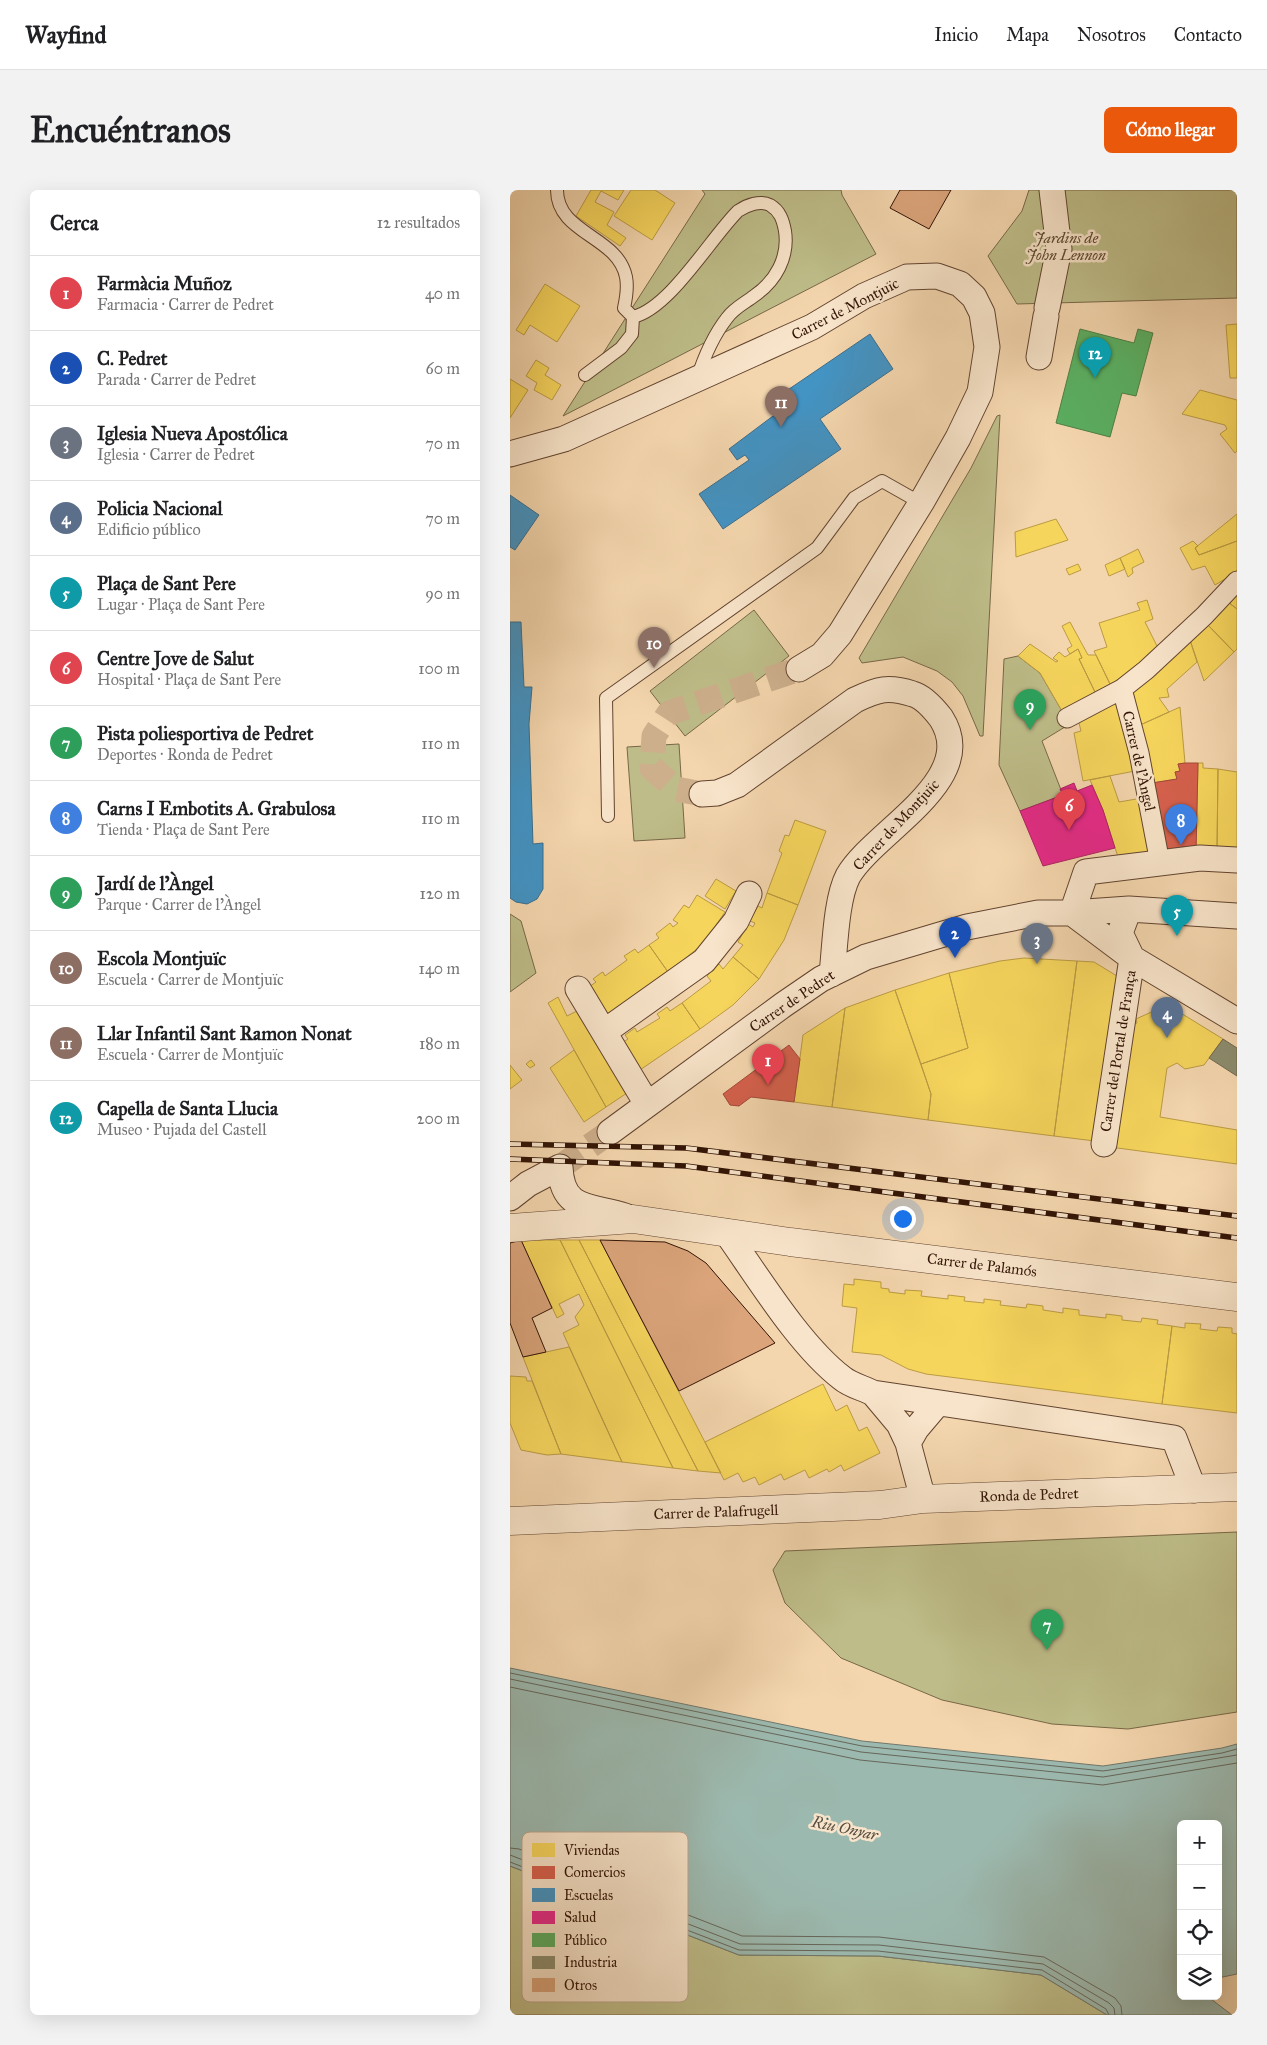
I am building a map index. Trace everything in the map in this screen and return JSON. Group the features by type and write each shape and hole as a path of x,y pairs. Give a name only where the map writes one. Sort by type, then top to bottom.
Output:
{"street":[{"path":"1039,357 1059,249 1052,190"},
{"name":"Carrer de Montjuïc","path":"510,454 564,439 812,327 864,296 907,278 937,276 960,284 974,297 982,313 988,347 980,392 958,438 921,503 840,634 822,655 799,669"},
{"name":"Carrer de l'Àngel","path":"1067,718 1122,689 1204,616 1237,581"},
{"name":"Carrer de Montjuïc","path":"702,794 717,794 737,785 855,700 876,690 896,689 918,695 935,710 946,726 950,752 943,775 921,802 864,855 848,877 836,928 832,974"},
{"name":"Carrer de l'Àngel","path":"1122,689 1139,753 1160,863"},
{"path":"1237,860 1200,858 1086,872 1072,913 1132,958 1237,1021"},
{"path":"604,1032 704,961 736,920 749,894"},
{"path":"1129,908 1120,933 1132,958"},
{"name":"Carrer de Pedret","path":"610,1132 783,1005 832,974 866,957 967,928 1038,913 1072,913 1129,908 1237,916"},
{"name":"Carrer del Portal de França","path":"1104,1144 1132,958"},
{"path":"578,989 647,1104"},
{"path":"510,1198 528,1184 560,1167 560,1182 565,1193 576,1204 632,1219"},
{"name":"Carrer de Palamós","path":"510,1228 632,1219 790,1242 1237,1297"},
{"path":"726,1232 783,1312 818,1356 843,1379 873,1393 1174,1438 1194,1490"},
{"path":"873,1393 899,1424 908,1442 923,1499"},
{"path":"908,1442 916,1429 938,1404"},
{"name":"Ronda de Pedret","path":"923,1499 1237,1487"},
{"name":"Carrer de Palafrugell","path":"510,1521 880,1505 923,1499"}],"lane":[{"path":"557,190 562,212 579,228 614,253 621,264 626,278 624,308 633,317 632,334 621,348 585,375"},
{"path":"633,317 641,315 666,298 712,239 738,211 754,204 766,203 775,208 782,218 785,236 786,253 782,262 770,281 727,318 705,352 697,379"},
{"path":"608,816 606,698 817,548 854,498 882,481 921,503"}],"green space":[{"path":"702,190 841,190 842,195 876,254 563,416 705,194"},
{"name":"Jardins de John Lennon","path":"1029,190 1237,190 1237,298 1017,304 988,256 1022,211"},
{"path":"1000,415 983,736 980,736 963,696 952,682 937,671 903,657 862,663 859,658 971,468 997,416"},
{"path":"754,610 789,656 685,736 650,691"},
{"path":"1018,656 1040,673 1062,711 1078,719 1042,741 1063,795 1020,811 999,765 1004,659"},
{"path":"679,744 685,838 634,841 627,747"},
{"path":"510,914 521,921 536,973 510,992"},
{"path":"1237,1532 1237,1712 1128,1729 1052,1724 942,1700 841,1658 785,1603 773,1570 785,1551"},
{"path":"510,1866 522,1871 522,2002 688,2002 688,1935 739,1955 878,1956 1041,1975 1107,2015 510,2015"}],"water":[{"name":"Riu Onyar","path":"510,1668 862,1741 1103,1766 1222,1748 1237,1744 1237,1974 1222,1977 1222,1820 1177,1820 1177,2000 1212,2000 1232,2015 1107,2015 1041,1975 878,1956 739,1955 688,1935 688,1832 522,1832 522,1871 510,1866"}],"building: Viviendas":[{"path":"591,190 624,190 618,200 601,191 595,202 614,212 607,225 626,238 620,246 576,216"},
{"path":"631,190 655,190 675,203 652,240 614,216"},
{"path":"545,284 580,306 557,342 530,325 524,335 516,330"},
{"path":"1237,324 1237,378 1230,378 1226,325"},
{"path":"536,360 549,368 545,375 561,385 552,400 534,390 537,383 526,376"},
{"path":"510,379 528,390 510,418"},
{"path":"1200,390 1237,400 1237,451 1235,453 1220,434 1227,429 1225,425 1182,414"},
{"path":"1237,514 1237,541 1199,555 1195,548"},
{"path":"1056,519 1068,540 1016,557 1015,532"},
{"path":"1193,541 1198,546 1195,548 1199,555 1237,541 1237,572 1215,585 1205,566 1192,570 1180,548"},
{"path":"1138,549 1144,562 1132,568 1133,573 1128,577 1120,558"},
{"path":"1120,558 1125,569 1109,576 1105,565"},
{"path":"1078,564 1081,570 1069,575 1066,569"},
{"path":"1237,592 1237,609 1228,602"},
{"path":"1147,600 1153,619 1145,622 1159,650 1140,667 1110,684 1094,651 1107,647 1099,623 1140,610 1137,603"},
{"path":"1228,602 1237,609 1237,649 1234,652 1206,623"},
{"path":"1070,622 1088,655 1096,655 1110,684 1095,692 1079,659 1082,658 1078,649 1070,654 1067,649 1072,646 1062,626"},
{"path":"1206,623 1234,652 1204,681 1189,637"},
{"path":"1189,637 1197,662 1167,689 1169,697 1159,698 1169,712 1138,726 1129,695"},
{"path":"1030,644 1056,662 1058,661 1053,658 1059,652 1065,657 1078,649 1082,658 1079,659 1095,692 1062,711 1040,673 1018,656"},
{"path":"1117,698 1135,771 1083,781 1074,733 1081,731 1078,719"},
{"path":"1180,707 1185,763 1178,764 1180,771 1175,772 1177,779 1152,783 1138,726"},
{"path":"1198,763 1203,763 1203,768 1218,769 1217,850 1196,851"},
{"path":"1218,769 1237,772 1237,849 1217,850"},
{"path":"1110,776 1119,802 1142,798 1153,853 1118,857 1103,810 1090,780"},
{"path":"795,820 826,831 798,905 767,893 782,853 779,851 785,835 789,836"},
{"path":"716,879 736,891 725,909 705,896"},
{"path":"767,893 798,905 784,940 759,979 733,957 743,945 738,942 748,924 753,927 755,923 750,921 758,906 762,908"},
{"path":"697,895 725,912 703,944 668,972 649,945 659,938 656,934 670,923 673,927 678,923 673,920 684,905 689,908"},
{"path":"649,945 668,972 605,1016 586,989 596,982 593,979 601,973 603,972 605,976 627,960 624,956 635,949 638,953"},
{"path":"733,957 759,979 733,1005 700,1029 682,1003 711,981 707,976 719,964 723,969"},
{"path":"1024,958 1077,961 1054,1136 928,1120 931,1094 921,1064 968,1048 949,973 1000,961"},
{"path":"1077,961 1094,962 1117,976 1095,1141 1054,1136"},
{"path":"949,973 968,1048 921,1064 895,990"},
{"path":"895,990 931,1094 928,1120 832,1107 845,1008"},
{"path":"558,997 567,1016 579,1010 630,1091 606,1107 548,1003"},
{"path":"682,1003 700,1029 637,1072 619,1045 628,1039 625,1035 635,1028 637,1032 660,1018 657,1014 667,1007 670,1011"},
{"path":"1171,1007 1223,1039 1204,1065 1185,1069 1177,1063 1167,1068 1160,1117 1237,1130 1237,1164 1110,1147 1127,1028 1137,1023 1136,1019 1158,1009 1159,1012"},
{"path":"845,1008 832,1107 794,1102 803,1035"},
{"path":"574,1050 606,1107 584,1122 550,1068"},
{"path":"531,1060 535,1065 530,1068 526,1064"},
{"path":"510,1065 522,1080 510,1089"},
{"path":"539,1238 539,1240 560,1240 673,1468 622,1462 563,1333 579,1325 575,1317 584,1305 579,1294 559,1304 564,1314 557,1318 521,1240"},
{"path":"560,1240 579,1240 698,1471 673,1468"},
{"path":"579,1240 600,1240 721,1473 698,1471"},
{"path":"854,1279 881,1282 881,1288 889,1289 889,1292 905,1294 905,1290 922,1291 921,1296 948,1299 948,1295 965,1297 964,1301 984,1303 984,1299 1001,1301 1000,1305 1026,1308 1027,1304 1043,1306 1043,1310 1063,1313 1063,1308 1079,1310 1079,1315 1106,1318 1106,1314 1122,1316 1122,1320 1141,1322 1142,1318 1158,1320 1157,1324 1172,1326 1162,1404 926,1374 908,1369 881,1355 852,1352 857,1308 842,1306 844,1284 854,1285"},
{"path":"1185,1323 1201,1324 1200,1329 1217,1331 1218,1327 1232,1328 1232,1333 1237,1334 1237,1413 1162,1404 1172,1326 1185,1328"},
{"path":"569,1347 622,1462 561,1454 523,1357"},
{"path":"510,1376 526,1377 527,1381 532,1381 561,1454 547,1455 521,1450 510,1423"},
{"path":"823,1384 836,1411 847,1405 859,1431 867,1427 880,1453 844,1471 841,1465 829,1472 827,1469 809,1478 805,1470 784,1480 781,1474 759,1485 755,1477 743,1482 738,1473 724,1480 705,1442"}],"building: Comercios":[{"path":"1198,763 1196,851 1165,852 1152,783 1177,779 1175,772 1180,771 1178,764"},
{"path":"789,1045 800,1059 794,1102 751,1097 739,1106 730,1105 723,1094"}],"building: Escuelas":[{"path":"870,334 893,369 820,419 841,449 723,529 699,494 749,460 745,455 737,460 729,449 777,413 770,402"},
{"path":"510,495 539,515 515,550 510,547"},
{"path":"510,622 521,622 524,687 532,687 529,724 533,844 543,843 543,889 537,899 527,904 516,902 510,898"}],"building: Salud":[{"path":"1074,783 1077,791 1092,785 1103,810 1115,848 1043,866 1020,811 1063,795 1060,789"}],"building: Público":[{"path":"1080,329 1134,343 1138,329 1153,333 1136,396 1122,393 1110,437 1056,423"}],"building: Industria":[{"path":"1223,1039 1237,1048 1237,1076 1209,1058"}],"building: Otros":[{"path":"900,190 951,190 929,229 890,208"},
{"path":"521,1240 552,1308 532,1318 546,1352 523,1357 510,1323 510,1243"},
{"path":"600,1240 665,1242 688,1251 706,1263 775,1343 679,1391"}],"tunnel":[{"path":"702,794 676,789 652,768 654,736 669,713 799,669"},
{"path":"560,1167 610,1132"}],"railway":[{"path":"510,1144 686,1148 1237,1216"},
{"path":"510,1159 686,1166 1237,1238"}],"place":[{"name":"Capella de Santa Llucia","path":"1095,378"},
{"name":"Llar Infantil Sant Ramon Nonat","path":"781,427"},
{"name":"Escola Montjuïc","path":"654,668"},
{"name":"Jardí de l'Àngel","path":"1030,730"},
{"name":"Centre Jove de Salut","path":"1069,830"},
{"name":"Carns I Embotits A. Grabulosa","path":"1181,845"},
{"name":"Plaça de Sant Pere","path":"1177,936"},
{"name":"C. Pedret","path":"955,958"},
{"name":"Iglesia Nueva Apostólica","path":"1037,964"},
{"name":"Policia Nacional","path":"1167,1038"},
{"name":"Farmàcia Muñoz","path":"768,1085"},
{"name":"Pista poliesportiva de Pedret","path":"1047,1650"}]}
